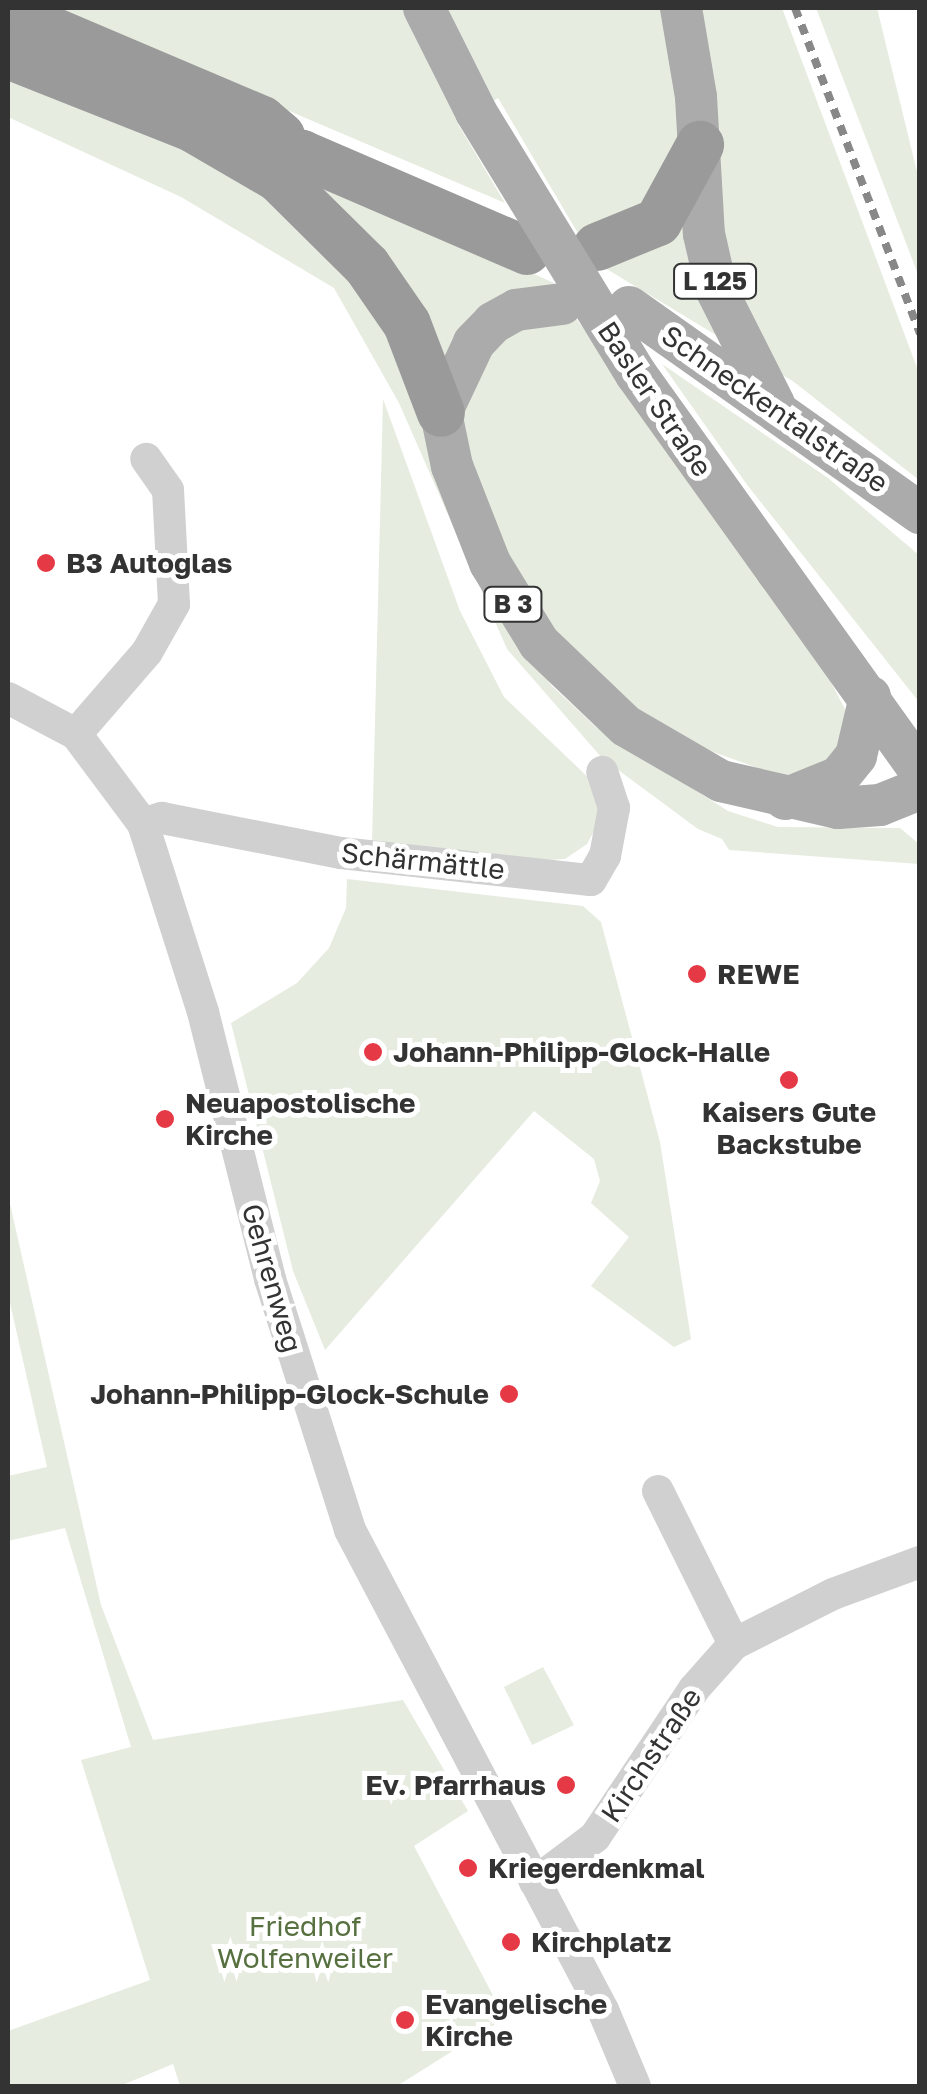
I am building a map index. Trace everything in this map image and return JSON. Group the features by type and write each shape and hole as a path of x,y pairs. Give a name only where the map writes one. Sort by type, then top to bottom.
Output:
{"highway":[{"name":"B 3","path":"8,12 262,120 302,154"},
{"name":"B 3","path":"8,55 192,128 302,154 527,251"},
{"name":"B 3","path":"192,128 278,178 367,266 407,324 441,413"},
{"path":"597,247 658,222 700,145"}],"main road":[{"name":"Basler Straße","path":"424,8 476,112 636,374 870,696 918,774"},
{"path":"681,8 691,46 700,145"},
{"name":"L 125","path":"700,145 704,234 717,291 774,404"},
{"path":"441,413 474,343 493,323 516,310 562,304"},
{"name":"Schneckentalstraße","path":"629,307 774,404 920,513"},
{"name":"B 3","path":"441,413 452,466 490,563 539,643 574,684 626,726 699,771 785,800 860,808 918,774"},
{"path":"839,777 856,756 870,696"},
{"path":"785,800 839,777 918,774"}],"street":[{"path":"76,734 147,652 174,604 168,490 146,458"},
{"name":"Gehrenweg","path":"8,698 76,734 144,824 204,1012 270,1279 350,1530 535,1882"},
{"name":"Schärmättle","path":"144,824 162,818 341,853 591,880 605,856 614,808 602,772"},
{"path":"658,1491 734,1644"},
{"name":"Kirchstraße","path":"535,1882 595,1837 694,1689 734,1644 833,1594 920,1562"},
{"path":"535,1882 635,2086"}],"green space":[{"path":"48,8 782,8 919,373 919,480 794,382 595,262 498,98 458,124 505,203"},
{"path":"816,8 877,8 919,180 919,277"},
{"path":"8,81 233,168 369,289 500,614 552,686 597,728 728,811 778,827 900,828 919,844 919,864 729,850 722,839 698,829 602,758 507,649 399,403 334,288 181,197 8,117"},
{"path":"343,188 554,283 559,291 440,384 326,209 325,190"},
{"path":"573,314 823,667 846,711 841,756 783,777 691,744 587,679 516,587 470,464 462,419 469,369 523,317"},
{"path":"662,364 828,478 919,555 919,702 748,486"},
{"path":"383,399 460,611 504,697 593,782 600,820 587,844 565,859 532,861 372,843"},
{"path":"347,879 583,906 601,922 660,1142 691,1339 674,1347 591,1286 629,1237 591,1203 600,1181 594,1159 534,1111 325,1350 293,1271 231,1023 297,983 329,948 346,908"},
{"name":"Friedhof Wolfenweiler","path":"8,1195 101,1605 153,1740 403,1700 468,1811 414,1846 505,2018 397,2086 180,2086 173,2064 120,2086 8,2086 8,2031 150,1980 81,1760 131,1747 65,1528 8,1541 8,1476 47,1467 8,1294"},
{"path":"543,1667 574,1725 532,1745 504,1687"}],"railway":[{"path":"795,8 920,334"}],"place":[{"name":"B3 Autoglas","path":"46,563"},
{"name":"REWE","path":"697,974"},
{"name":"Johann-Philipp-Glock-Halle","path":"373,1052"},
{"name":"Kaisers Gute Backstube","path":"789,1080"},
{"name":"Neuapostolische Kirche","path":"165,1119"},
{"name":"Johann-Philipp-Glock-Schule","path":"509,1394"},
{"name":"Ev. Pfarrhaus","path":"566,1785"},
{"name":"Kriegerdenkmal","path":"468,1868"},
{"name":"Kirchplatz","path":"511,1942"},
{"name":"Evangelische Kirche","path":"405,2020"}]}
